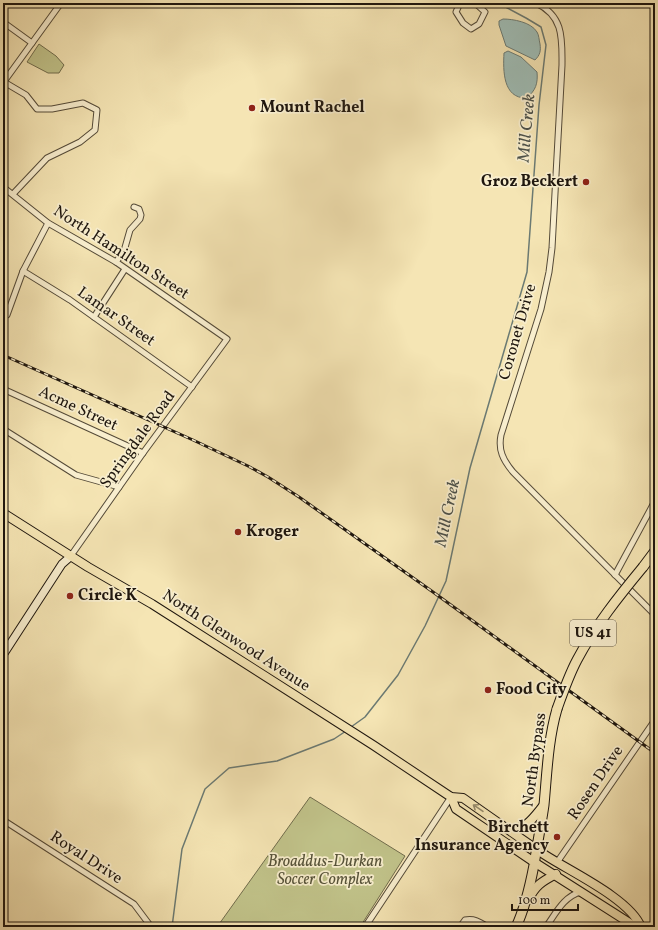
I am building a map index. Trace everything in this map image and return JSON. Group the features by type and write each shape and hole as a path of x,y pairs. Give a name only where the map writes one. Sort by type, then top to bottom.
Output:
{"highway":[{"name":"North Bypass","path":"516,927 528,893 538,849 548,756 557,709 577,660 598,625 655,551"}],"main road":[{"name":"North Glenwood Avenue","path":"3,513 70,557 143,598 373,745 451,797 463,798 624,905 638,919 641,927"},
{"name":"North Glenwood Avenue","path":"451,797 456,809 534,862 556,874 636,927"},
{"path":"509,829 521,828 528,823 543,806"},
{"path":"521,913 536,886 541,881 556,874"}],"street":[{"path":"13,194 47,158 80,142 95,130 97,110 83,103 52,109 37,109 26,95 4,83 61,3"},
{"path":"460,3 456,12 463,23 471,29 479,24 485,12 475,3"},
{"name":"Coronet Drive","path":"536,3 552,14 560,28 562,38 562,65 552,248 546,290 500,435 500,451 512,472 655,615"},
{"path":"3,22 32,43"},
{"name":"North Hamilton Street","path":"3,187 48,223 116,262 227,339"},
{"path":"116,262 124,251 130,230 140,219 141,215 139,209 134,206"},
{"path":"7,315 23,271 48,223"},
{"path":"94,317 125,269"},
{"name":"Lamar Street","path":"23,271 70,300 192,387"},
{"name":"Springdale Road","path":"70,557 143,453 227,339"},
{"name":"Acme Street","path":"3,389 143,453"},
{"path":"3,429 76,475 119,487"},
{"path":"615,575 655,501"},
{"path":"3,655 62,564 70,557"},
{"name":"Rosen Drive","path":"558,861 655,720"},
{"path":"365,927 451,797"},
{"name":"Royal Drive","path":"3,820 134,904 149,924"},
{"path":"546,927 558,909 569,897 583,892"},
{"path":"460,927 465,920 470,919 488,927"}],"green space":[{"path":"39,44 56,56 64,65 59,73 48,73 27,62"},
{"name":"Broaddus-Durkan Soccer Complex","path":"310,797 405,856 360,927 217,927"}],"water":[{"path":"503,19 517,20 526,23 537,32 539,36 540,49 539,55 535,60 506,46 499,25 499,21"},
{"path":"508,51 521,57 537,72 536,86 532,93 526,98 518,97 513,94 506,82 504,75 504,53"}],"waterway":[{"name":"Mill Creek","path":"351,727 365,717 398,675 425,626 446,581 470,468 527,272 539,105 546,45 541,27 498,3"},
{"name":"Mill Creek","path":"172,927 182,849 205,789 229,768 277,761 334,739 346,731"}],"railway":[{"path":"3,355 193,440 268,477 299,497 433,592 655,753"}],"place":[{"name":"Mount Rachel","path":"252,108"},
{"name":"Groz Beckert","path":"586,182"},
{"name":"Kroger","path":"238,532"},
{"name":"Circle K","path":"70,596"},
{"name":"Food City","path":"488,690"},
{"name":"Birchett Insurance Agency","path":"557,837"}]}
